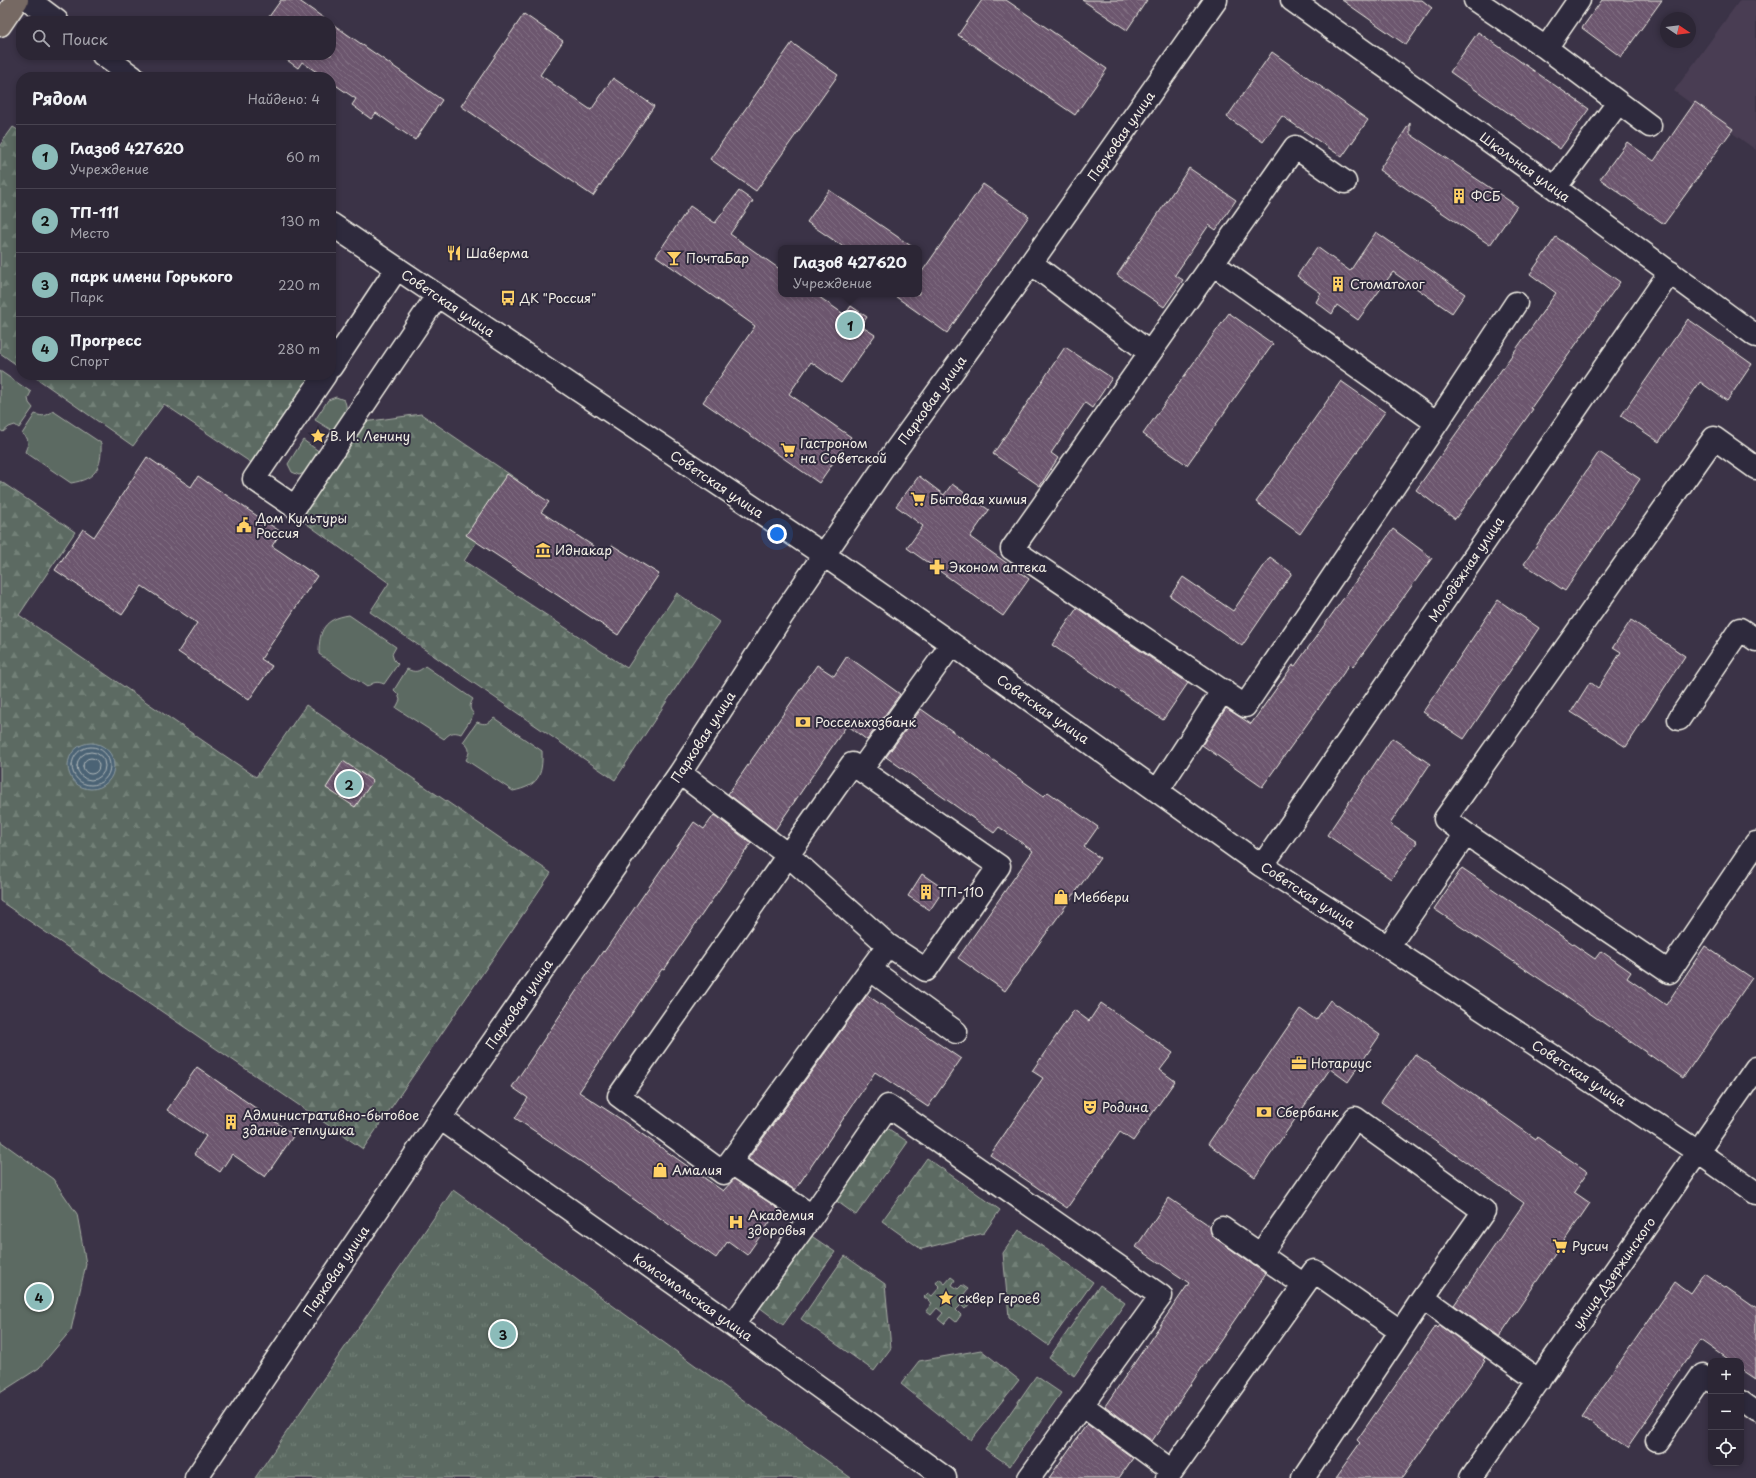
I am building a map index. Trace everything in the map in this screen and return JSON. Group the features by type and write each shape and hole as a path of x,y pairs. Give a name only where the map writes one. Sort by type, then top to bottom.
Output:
{"main road":[{"path":"0,25 18,0"}],"street":[{"path":"29,0 50,16"},
{"name":"Парковая улица","path":"196,1478 440,1118 680,773 778,622 895,451 1031,263 1216,0"},
{"name":"Школьная улица","path":"1292,0 1555,188 1756,336"},
{"path":"1475,0 1546,48 1650,126"},
{"path":"1546,48 1579,0"},
{"path":"110,60 126,72"},
{"path":"1555,188 1618,103"},
{"path":"1345,182 1295,147 1012,548 1245,706 1437,424 1516,303"},
{"name":"Советская улица","path":"336,227 824,555 1158,790 1262,866 1388,947 1698,1152 1756,1193"},
{"path":"1031,263 1150,352"},
{"path":"1213,264 1437,424"},
{"path":"336,358 396,268"},
{"name":"Молодёжная улица","path":"1262,866 1670,272"},
{"path":"322,380 254,479 295,507 437,296"},
{"path":"1756,468 1714,438 1445,819 1669,972 1756,844"},
{"path":"1679,720 1740,629 1756,640"},
{"path":"861,770 952,644"},
{"path":"1158,790 1223,690"},
{"path":"680,773 789,856 888,945 926,970 998,866 852,764 789,856 619,1096 723,1173 888,945"},
{"path":"1388,947 1466,834"},
{"path":"871,970 956,1032"},
{"name":"улица Дзержинского","path":"1471,1478 1756,1068"},
{"path":"733,1325 812,1216 888,1106 1161,1296 1029,1478"},
{"name":"Комсомольская улица","path":"440,1118 733,1325 945,1478"},
{"path":"1260,1255 1355,1118 1484,1212 1422,1298 1303,1478"},
{"path":"730,1162 812,1216"},
{"path":"1222,1228 1304,1286"},
{"path":"1082,1405 1170,1475 1314,1271 1400,1331"},
{"path":"1422,1298 1539,1381"},
{"path":"1657,1442 1703,1374 1708,1378"},
{"path":"1744,1403 1756,1412"}],"shaded area":[{"path":"1740,0 1756,0 1756,150 1674,91"}],"green space":[{"path":"13,127 16,129 16,364 0,353 0,145"},
{"path":"0,371 31,392 28,398 29,403 33,408 19,428 15,425 9,427 3,432 0,430"},
{"path":"39,380 311,380 311,382 253,464 164,404 133,446"},
{"path":"336,397 344,400 346,408 343,416 333,431 315,420 328,400"},
{"path":"53,411 101,443 99,466 92,475 86,479 71,483 25,452 28,444 27,438 22,434 35,414 45,416"},
{"path":"421,414 518,480 464,561 627,668 677,593 719,622 615,780 370,612 389,583 300,519 364,422"},
{"path":"303,440 320,452 307,472 299,475 292,472 288,464"},
{"path":"0,481 75,532 19,615 256,777 306,705 551,873 363,1149 0,901"},
{"path":"349,615 396,647 392,654 394,660 398,664 384,684 375,682 367,687 319,654 320,638 325,627 334,619"},
{"path":"425,666 473,699 470,707 474,714 461,734 452,733 444,739 396,708 400,700 398,694 394,690 407,669 417,671 421,670"},
{"path":"494,718 542,751 540,773 533,783 528,786 513,791 466,760 469,750 463,742 477,722 487,723"},
{"path":"883,1125 908,1142 856,1215 831,1197"},
{"path":"0,1141 53,1179 77,1214 86,1264 71,1330 39,1368 0,1393"},
{"path":"927,1158 1000,1210 984,1233 921,1249 882,1221"},
{"path":"453,1190 851,1478 255,1478"},
{"path":"1019,1230 1093,1282 1048,1345 1009,1317 1003,1253"},
{"path":"810,1235 835,1252 783,1325 759,1307"},
{"path":"845,1256 885,1284 891,1348 874,1371 801,1319"},
{"path":"951,1277 955,1280 952,1285 958,1289 962,1285 968,1289 964,1294 972,1301 965,1309 961,1305 956,1310 961,1315 956,1322 950,1317 944,1324 938,1319 943,1313 937,1308 931,1315 926,1311 932,1303 924,1297 928,1293 932,1296 940,1287 936,1283 939,1279 945,1284"},
{"path":"1100,1285 1125,1303 1074,1376 1049,1358"},
{"path":"981,1350 1019,1380 971,1440 901,1384 919,1361"},
{"path":"1036,1376 1061,1393 1010,1466 985,1449"}],"water":[{"path":"91,743 104,747 110,753 114,766 110,779 104,785 91,789 78,785 72,779 68,766 72,753 78,747"}],"building":[{"path":"281,0 298,0 321,16 270,16"},
{"path":"982,0 1006,0 1107,69 1075,115 958,35"},
{"path":"1082,0 1147,0 1127,30"},
{"path":"1342,0 1422,0 1432,8 1406,45"},
{"path":"1602,0 1662,0 1621,57 1582,28"},
{"path":"524,14 563,41 540,75 591,110 613,78 654,106 593,196 461,106"},
{"path":"336,26 442,100 415,140 376,113 371,119 352,105 356,99 336,85 336,72 317,72 302,62 298,68 287,60 336,60"},
{"path":"1478,32 1589,109 1560,149 1450,72"},
{"path":"792,43 838,75 756,191 710,159"},
{"path":"1272,52 1368,120 1342,157 1282,116 1263,142 1227,117"},
{"path":"1695,102 1733,129 1664,224 1600,179 1627,142 1654,161"},
{"name":"ФСБ","path":"1410,123 1410,134 1517,206 1490,245 1379,170"},
{"path":"1189,168 1236,200 1216,230 1209,225 1175,275 1183,280 1164,307 1117,275"},
{"path":"983,184 1029,216 947,333 896,297 922,297 922,272"},
{"path":"829,190 910,245 841,245 807,222"},
{"path":"739,191 753,201 730,234 778,268 778,297 819,297 845,315 851,306 867,317 861,326 875,335 841,383 811,362 789,394 851,437 819,483 703,402 755,326 656,256 690,206 715,223"},
{"path":"1376,232 1465,294 1452,313 1393,272 1358,320 1337,305 1332,314 1316,302 1321,293 1297,276 1317,247 1350,271"},
{"path":"1556,237 1620,282 1455,519 1416,490 1556,293 1530,274"},
{"path":"1229,313 1273,344 1187,465 1143,434"},
{"path":"1688,319 1752,364 1727,401 1700,382 1659,442 1621,416"},
{"path":"1065,347 1112,378 1092,408 1085,403 1051,453 1058,458 1040,486 993,454"},
{"path":"1341,381 1385,412 1300,534 1256,502"},
{"path":"1599,452 1640,479 1565,591 1524,564"},
{"path":"147,457 191,487 198,476 281,532 272,546 317,576 261,659 272,666 249,700 178,652 197,623 142,586 122,615 55,570 83,529 94,537"},
{"name":"Иднакар","path":"507,474 549,502 541,512 607,555 612,545 659,574 618,635 466,535"},
{"path":"919,476 944,495 952,484 989,510 970,537 1029,579 1003,616 907,548 923,526 896,506"},
{"path":"1393,529 1432,558 1353,667 1350,664 1262,787 1202,745 1226,708 1251,724 1293,665 1295,666"},
{"path":"1270,557 1292,573 1242,646 1170,596 1183,577 1233,611"},
{"path":"1498,600 1539,628 1464,739 1423,712"},
{"path":"1077,608 1188,683 1163,720 1052,645"},
{"path":"1631,620 1685,656 1626,747 1571,712 1590,682 1598,688 1621,652 1613,647"},
{"path":"847,656 900,694 867,740 847,725 775,830 728,794 817,665 834,676"},
{"path":"921,709 1044,796 1048,792 1098,827 1084,847 1100,858 1005,991 958,958 1033,851 999,827 994,833 886,757"},
{"path":"1392,738 1430,764 1390,824 1417,842 1391,879 1327,835"},
{"path":"343,761 373,781 355,807 326,788"},
{"path":"714,815 751,843 664,970 662,969 579,1092 723,1191 734,1179 779,1209 747,1255 728,1241 716,1258 583,1163 515,1118 528,1098 512,1087 603,951 604,952 694,822 704,829"},
{"path":"1462,868 1595,959 1601,951 1631,972 1627,978 1666,1005 1705,946 1752,978 1683,1078 1546,983 1434,909"},
{"name":"ТП-110","path":"922,874 944,889 930,910 908,896"},
{"path":"867,995 961,1059 928,1107 875,1072 795,1190 748,1159"},
{"path":"1330,1000 1380,1035 1348,1082 1330,1069 1255,1177 1208,1144 1300,1009 1316,1020"},
{"name":"Родина","path":"1101,1003 1173,1053 1160,1070 1175,1081 1133,1141 1120,1132 1067,1208 990,1155 1043,1078 1032,1071 1074,1010 1089,1021"},
{"path":"1415,1054 1536,1139 1537,1137 1588,1172 1574,1192 1590,1203 1499,1337 1454,1305 1524,1203 1381,1102"},
{"name":"Административно-бытовое здание теплушка","path":"197,1067 294,1135 265,1177 232,1154 220,1172 194,1154 206,1136 167,1110"},
{"path":"1169,1198 1210,1226 1211,1233 1215,1238 1266,1274 1152,1441 1105,1406 1189,1283 1136,1247"},
{"path":"1704,1273 1756,1309 1756,1378 1744,1370 1744,1358 1727,1358 1701,1340 1627,1448 1582,1417 1675,1282 1690,1293"},
{"path":"1440,1325 1485,1358 1483,1360 1485,1361 1402,1478 1335,1478 1360,1443 1357,1440 1436,1326 1438,1328"},
{"path":"1087,1424 1133,1458 1119,1478 1049,1478"}],"place":[{"name":"ФСБ","path":"1459,196"},
{"name":"Шаверма","path":"454,253"},
{"name":"ПочтаБар","path":"674,258"},
{"name":"Стоматолог","path":"1338,284"},
{"name":"ДК \"Россия\"","path":"508,298"},
{"name":"Глазов 427620","path":"850,325"},
{"name":"В. И. Ленину","path":"318,436"},
{"name":"Гастроном на Советской","path":"788,450"},
{"name":"Бытовая химия","path":"918,499"},
{"name":"Дом Культуры Россия","path":"244,525"},
{"name":"Иднакар","path":"543,550"},
{"name":"Эконом аптека","path":"937,567"},
{"name":"Россельхозбанк","path":"803,722"},
{"name":"ТП-111","path":"349,784"},
{"name":"ТП-110","path":"926,892"},
{"name":"Меббери","path":"1061,897"},
{"name":"Нотариус","path":"1299,1063"},
{"name":"Родина","path":"1090,1107"},
{"name":"Сбербанк","path":"1264,1112"},
{"name":"Административно-бытовое здание теплушка","path":"231,1122"},
{"name":"Амалия","path":"660,1170"},
{"name":"Академия здоровья","path":"736,1222"},
{"name":"Русич","path":"1560,1246"},
{"name":"Прогресс","path":"39,1297"},
{"name":"сквер Героев","path":"946,1298"},
{"name":"парк имени Горького","path":"503,1334"}]}
